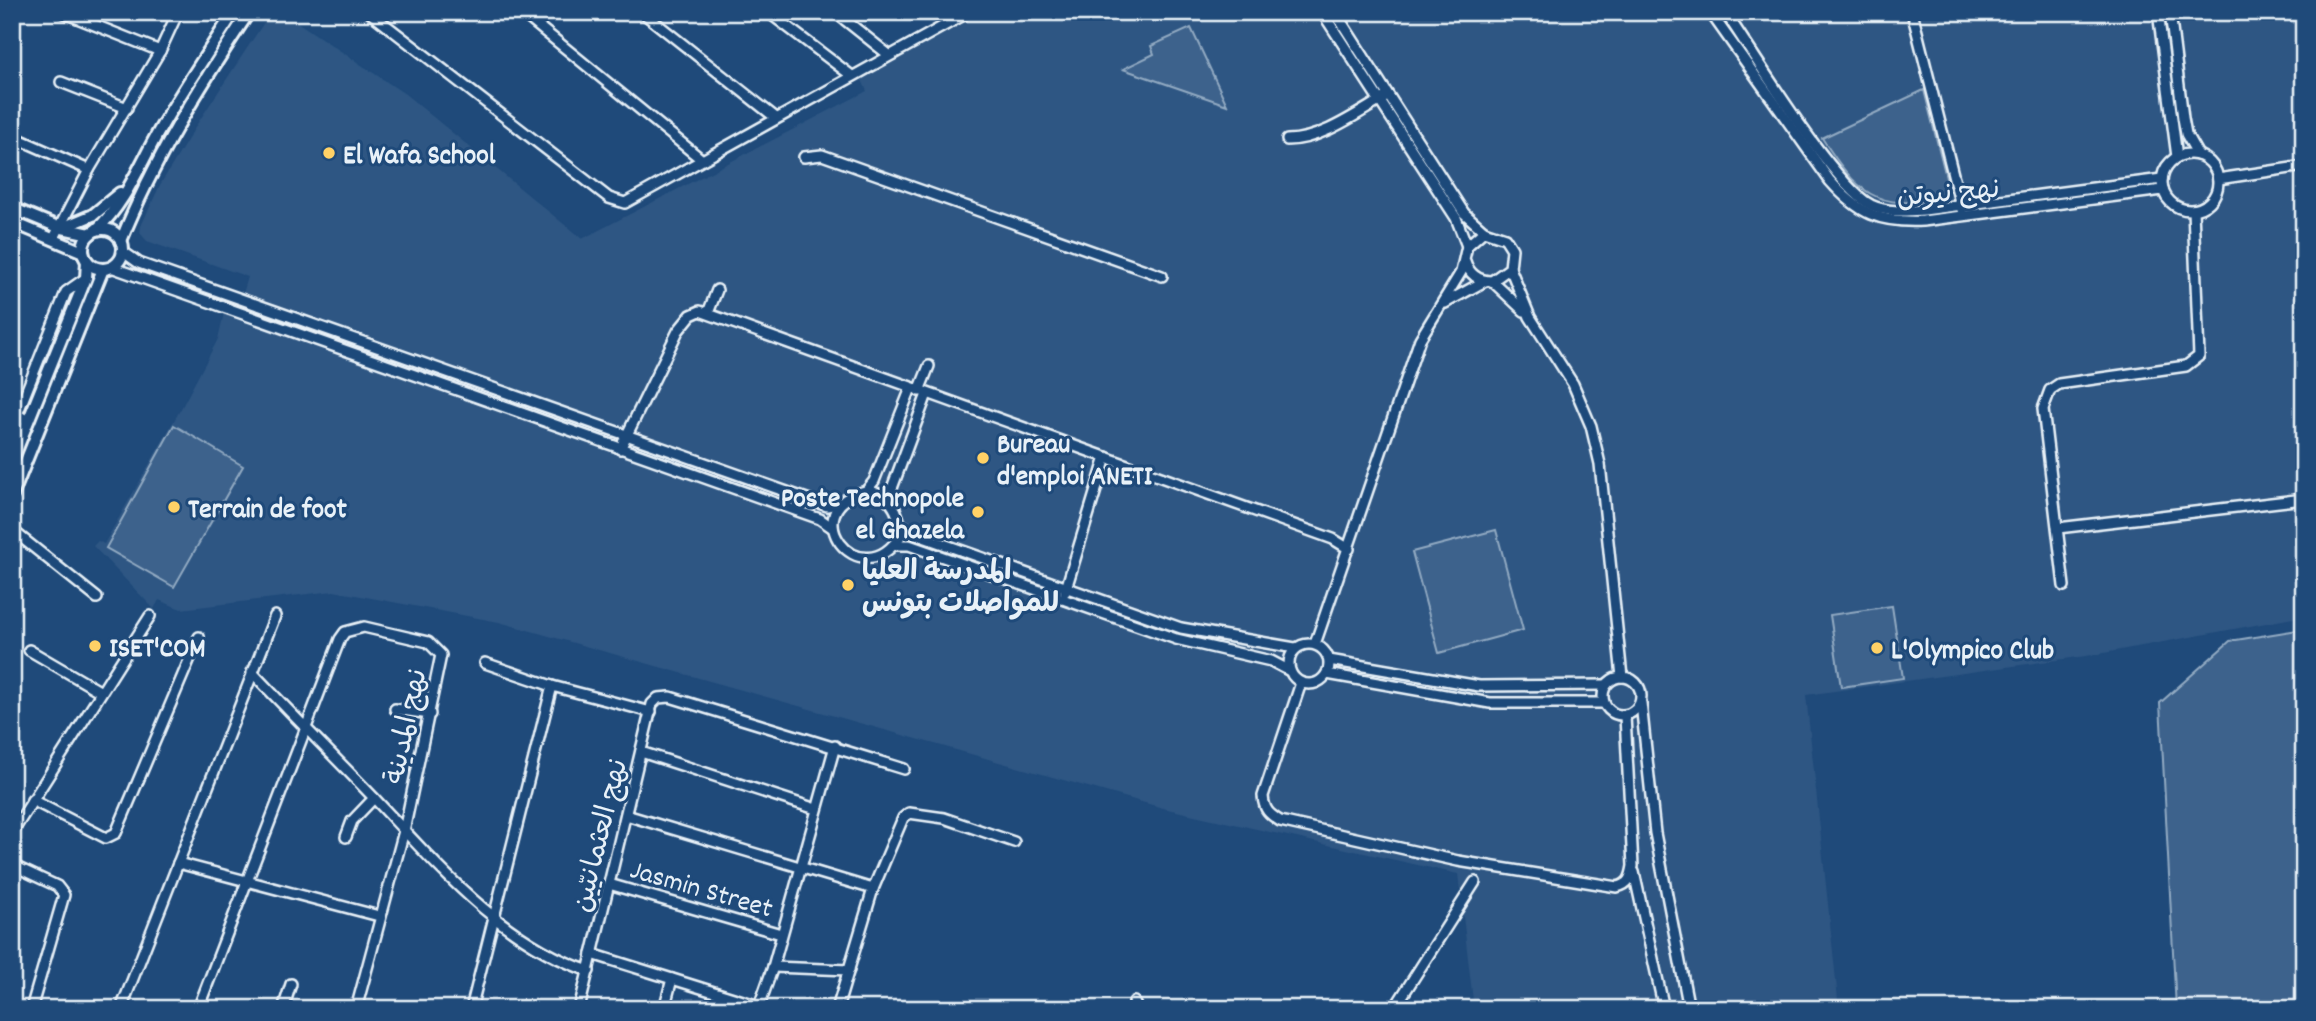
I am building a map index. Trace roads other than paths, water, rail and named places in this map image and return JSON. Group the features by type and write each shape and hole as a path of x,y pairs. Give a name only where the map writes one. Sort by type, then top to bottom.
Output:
{"street":[{"path":"62,12 160,51"},
{"path":"58,231 89,170 160,51 178,12"},
{"path":"214,12 227,12"},
{"path":"12,461 17,421 86,278 85,256 93,232 110,219 234,12"},
{"path":"12,496 107,268 122,246 139,194 171,134 248,12"},
{"path":"369,12 618,202 632,202 701,159 969,12"},
{"path":"520,12 701,159"},
{"path":"642,12 776,118"},
{"path":"768,12 852,76"},
{"path":"835,12 889,55"},
{"path":"1322,12 1349,55 1384,98 1464,213 1484,231 1505,238 1512,250 1510,268 1530,317 1573,384 1591,426 1600,464 1622,677"},
{"path":"1335,12 1456,218 1466,246 1465,261 1468,270 1489,281 1530,317"},
{"name":"نهج نيوتن","path":"1710,12 1830,181 1853,205 1902,222 1962,211 2163,184"},
{"name":"نهج نيوتن","path":"1725,12 1838,175 1877,212"},
{"path":"1912,12 1962,211"},
{"path":"2158,12 2176,157"},
{"path":"2170,12 2186,134 2198,155 2215,168 2218,179 2212,200 2193,210 2172,204 2163,184 2168,164 2176,157 2198,155"},
{"path":"1349,55 1358,48"},
{"path":"61,82 127,108"},
{"path":"1287,140 1317,134 1384,98"},
{"path":"12,136 89,170"},
{"path":"804,157 822,155 1161,276"},
{"path":"2218,179 2304,166"},
{"path":"58,231 110,204 133,177"},
{"path":"12,208 58,231 85,256 107,268 820,519 833,528 845,550 858,557 875,557 895,545 901,535 901,524 899,514 888,499 878,492 866,491"},
{"path":"2064,586 2043,409 2050,390 2059,384 2186,366 2199,356 2193,210"},
{"path":"12,222 58,231 113,232 122,246 139,263 164,273 827,506 841,503 866,491 874,481 929,366"},
{"path":"1466,246 1484,231"},
{"path":"1315,644 1420,339 1465,261"},
{"path":"1441,306 1510,268"},
{"path":"708,313 717,290"},
{"path":"620,449 678,331 696,311 708,313 1333,539 1349,549"},
{"path":"888,499 919,391"},
{"path":"1062,600 1106,457"},
{"path":"2058,528 2304,499"},
{"path":"833,528 833,514 841,503"},
{"path":"901,524 912,533 1181,628 1295,649"},
{"path":"12,530 97,598"},
{"path":"895,545 909,545 1176,639 1271,661 1290,671 1301,683 1316,683 1327,674 1329,660 1322,647 1303,644 1290,656 1290,671"},
{"path":"12,833 150,616"},
{"path":"121,1009 275,616"},
{"name":"نهج المدينة","path":"304,727 345,632 355,627 428,642 439,650 441,667 404,831 356,1009"},
{"path":"32,800 106,838 116,833 199,637"},
{"path":"29,650 101,692"},
{"path":"1329,660 1479,686 1606,685 1622,677 1631,679 1639,686 1655,834 1689,1009"},
{"path":"485,663 552,686 650,712 654,701 661,696 682,701 904,769"},
{"path":"252,672 404,831 495,918 540,949 589,971"},
{"path":"1327,674 1490,703 1604,703"},
{"path":"1301,683 1264,796 1264,806 1269,814 1280,821 1458,862 1617,887 1626,885 1631,878 1633,866"},
{"path":"1606,685 1604,703 1608,710 1625,716 1637,709 1641,703"},
{"path":"471,1009 552,686"},
{"path":"395,709 430,714"},
{"name":"نهج العثمانيّين","path":"579,1009 650,712"},
{"path":"1625,716 1633,866 1664,1009"},
{"path":"201,1008 244,882 304,727"},
{"path":"592,954 759,1007 773,967 835,746"},
{"path":"641,752 816,809"},
{"path":"346,837 352,821 374,798"},
{"path":"837,1009 873,889 903,818 909,813 944,818 1014,842"},
{"path":"626,815 873,889"},
{"path":"178,863 379,916"},
{"path":"12,865 57,887 64,895 31,1009"},
{"path":"1394,1009 1475,882"},
{"name":"Jasmin Street","path":"610,884 781,934"},
{"path":"773,967 849,970"},
{"path":"664,1009 671,979"},
{"path":"282,1009 291,984"}],"place":[{"name":"El Wafa School","path":"329,153"},
{"name":"Bureau d'emploi ANETI","path":"983,458"},
{"name":"Terrain de foot","path":"174,507"},
{"name":"Poste Technopole el Ghazela","path":"978,512"},
{"name":"المدرسة العليا للمواصلات بتونس","path":"848,585"},
{"name":"ISET'COM","path":"95,646"},
{"name":"L'Olympico Club","path":"1877,648"}]}
